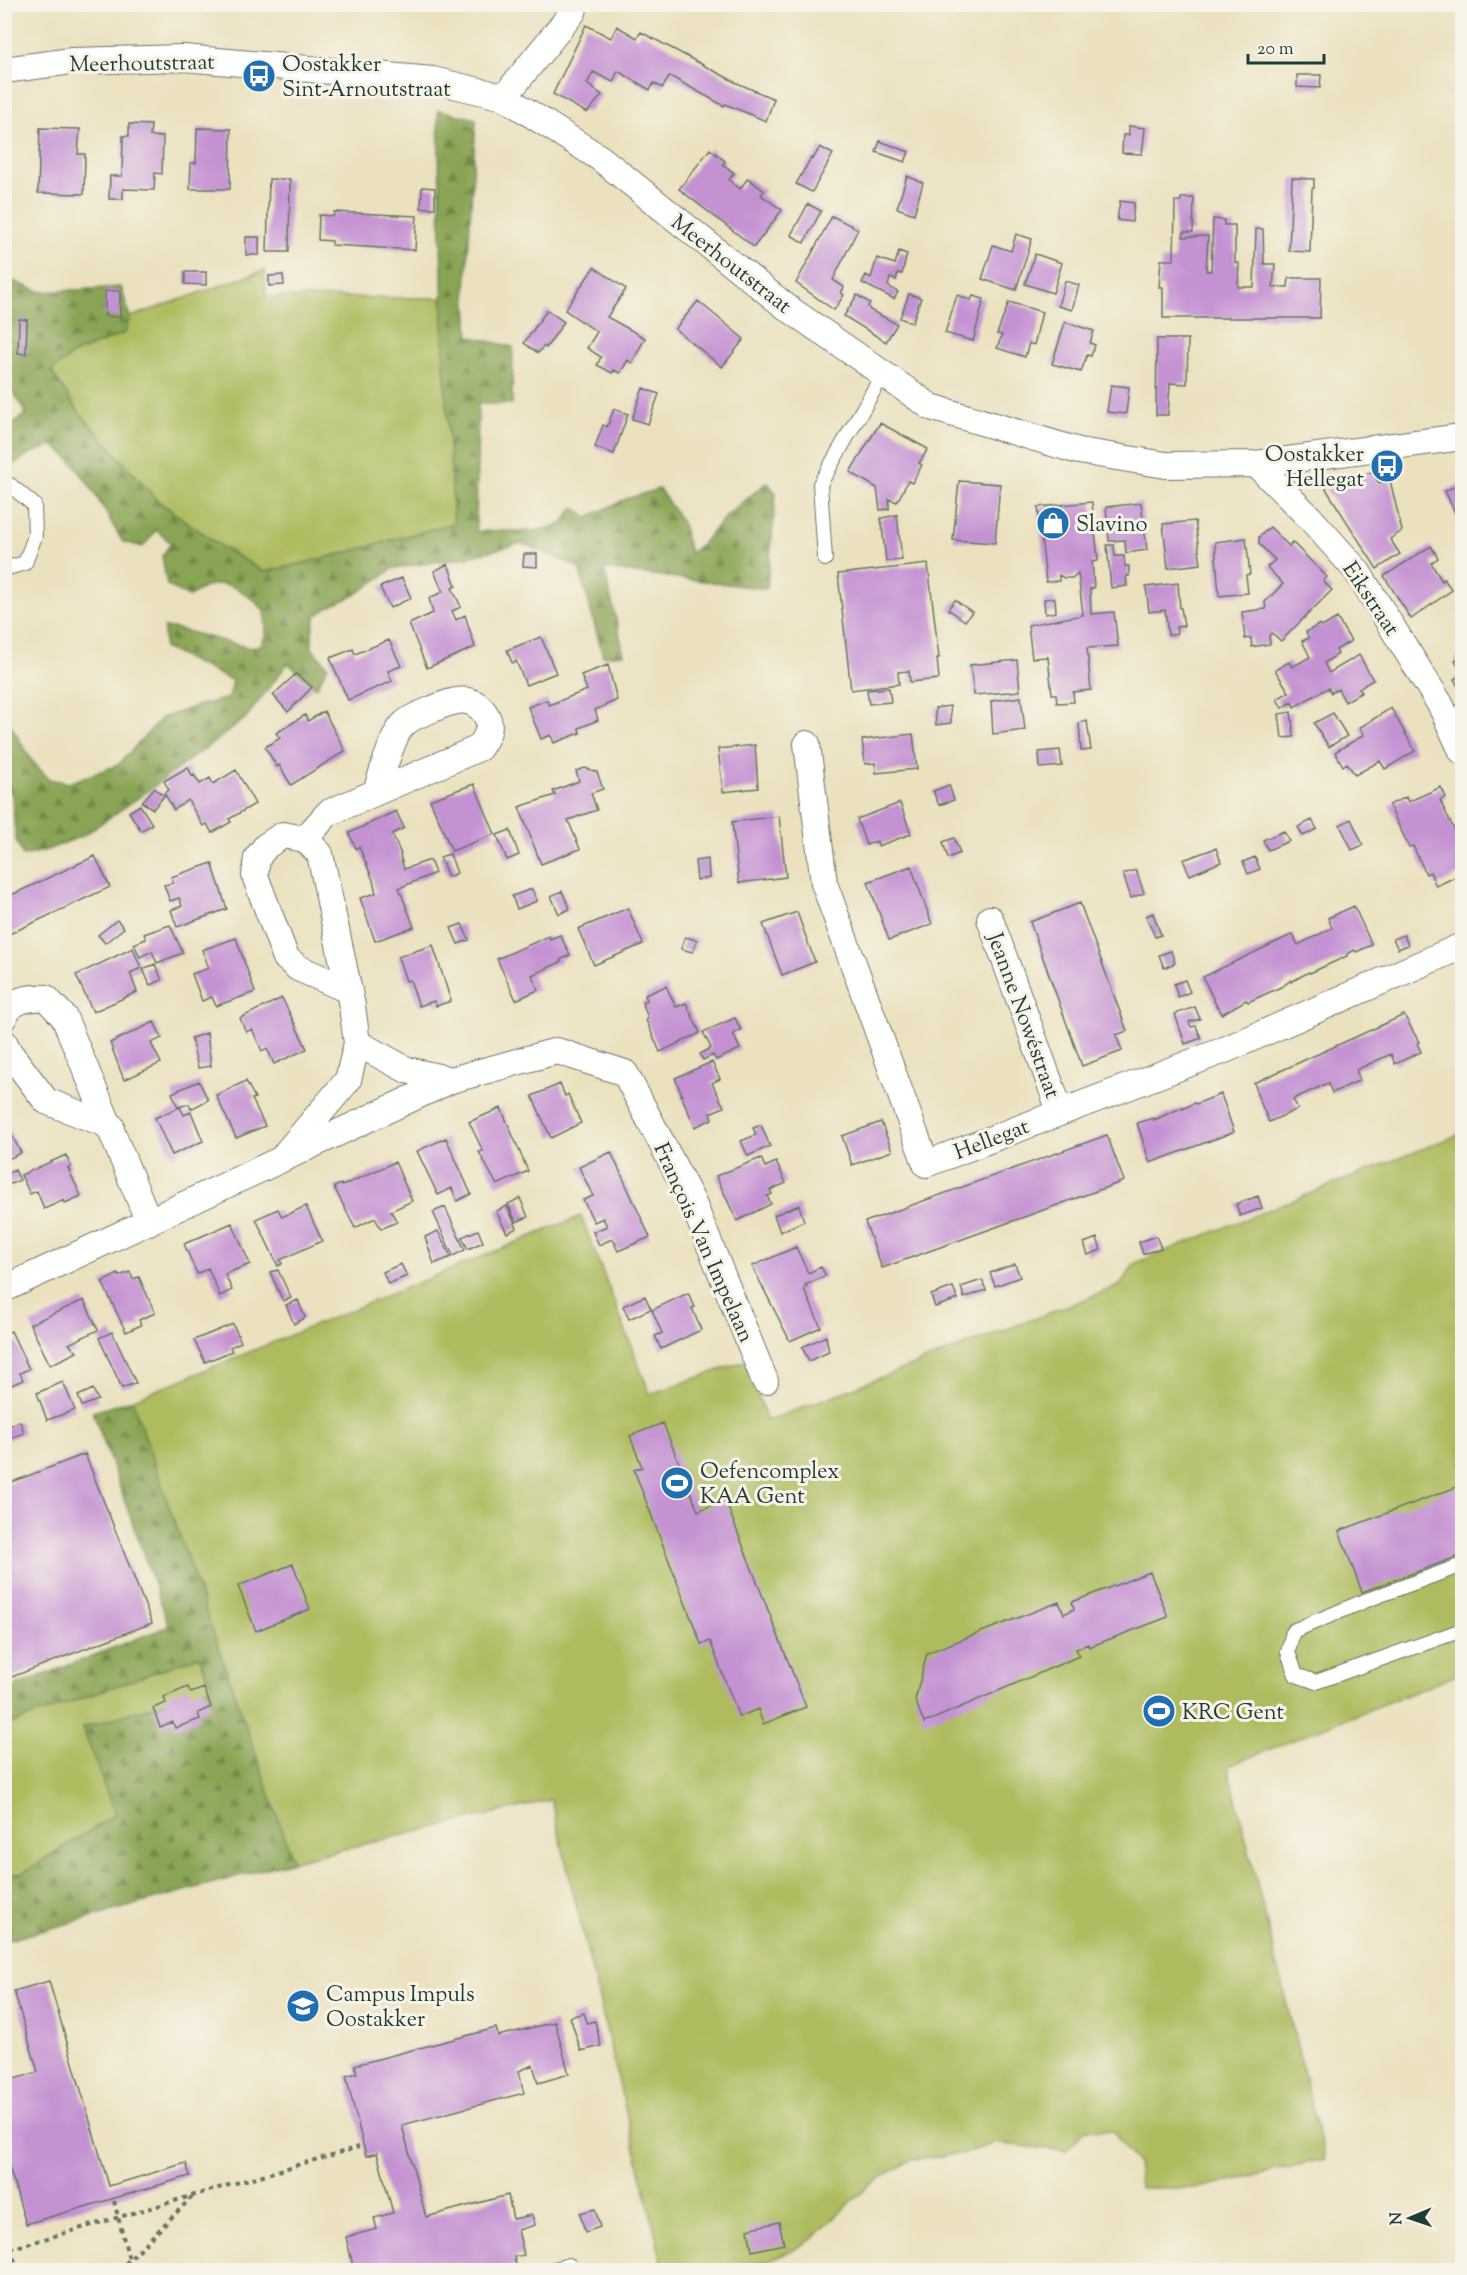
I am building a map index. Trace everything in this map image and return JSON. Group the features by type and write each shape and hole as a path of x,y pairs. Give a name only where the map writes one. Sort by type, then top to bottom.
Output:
{"street":[{"path":"504,97 573,12 575,4"},
{"name":"Meerhoutstraat","path":"4,70 72,62 184,58 433,80 504,97 600,158 785,306 931,407 1079,451 1166,465 1256,464 1462,437"},
{"name":"Eikstraat","path":"1256,464 1310,518 1357,572 1440,704 1462,751"},
{"name":"Hellegat","path":"807,744 824,883 926,1164 1227,1049 1462,946"},
{"path":"348,990 298,968 286,958 255,876 257,858 266,846 283,835 305,839 328,813 376,792"},
{"name":"François Van Impelaan","path":"280,1160 348,1080 357,1043 320,854 305,839"},
{"name":"Jeanne Nowéstraat","path":"990,920 1060,1111"},
{"path":"4,1017 7,1010 28,997 46,998 64,1017 149,1221"},
{"path":"4,1042 9,1053 46,1101 111,1126"},
{"name":"François Van Impelaan","path":"357,1043 408,1070 451,1080"},
{"name":"François Van Impelaan","path":"4,1289 451,1080 557,1051 625,1073 692,1201 765,1382"}],"lane":[{"path":"825,559 820,484 883,374"},
{"path":"4,485 10,485 34,505 35,536 25,563 4,569"},
{"path":"1462,1565 1367,1600 1293,1631 1287,1652 1296,1675 1316,1682 1462,1630"},
{"path":"551,2271 569,2265"}],"path":[{"path":"10,2249 359,2147"},
{"path":"119,2271 194,2195"},
{"path":"114,2201 129,2260"},
{"path":"4,2232 18,2271"}],"green space":[{"path":"438,110 476,119 466,291 469,336 513,347 512,404 478,404 476,531 536,531 562,524 574,507 588,517 626,499 659,489 682,522 690,553 702,544 726,516 767,482 776,493 767,589 604,569 624,654 603,656 579,567 521,543 464,558 394,568 355,595 316,616 312,631 312,649 328,666 316,688 288,663 245,719 138,798 84,835 47,850 23,856 16,840 12,795 5,783 4,714 32,761 49,779 69,783 118,765 162,718 229,698 233,681 164,648 164,628 174,628 250,648 261,645 266,634 265,611 238,589 220,584 210,585 189,597 167,585 162,556 171,543 156,530 143,547 123,542 84,477 64,454 52,445 27,455 5,469 5,432 26,413 5,378 5,278 41,292 121,287 130,317 125,333 75,353 51,371 78,411 158,501 222,547 264,572 326,558 454,523 444,362"},
{"path":"265,270 266,297 443,298 444,362 454,523 326,558 264,572 222,547 158,501 78,411 51,371 75,353 125,333 130,317"},
{"path":"1462,1133 1462,1673 1228,1766 1325,2159 1199,2188 1140,2188 1137,2163 1112,2131 1085,2130 1066,2151 995,2143 966,2153 912,2160 870,2184 812,2239 790,2252 740,2270 664,2270 551,1800 293,1861 132,1400 581,1216 650,1394 746,1361 767,1421 1119,1286 1135,1263"},
{"path":"132,1400 293,1861 5,1941 5,1874 21,1874 115,1815 83,1728 213,1687 199,1656 5,1726 5,1690 169,1626 93,1412"},
{"path":"199,1656 213,1688 83,1728 115,1815 21,1874 5,1874 5,1726"}],"building":[{"path":"333,4 393,4 393,9 333,8"},
{"path":"586,25 611,38 617,26 637,38 641,32 737,83 774,99 766,121 725,104 724,106 670,76 662,88 654,83 650,90 618,71 613,82 593,72 587,84 602,95 587,113 553,94"},
{"path":"1297,75 1321,75 1320,88 1297,87"},
{"path":"129,124 151,125 150,136 163,137 162,174 155,173 154,190 123,189 123,199 109,199 110,176 122,176 123,136 129,136"},
{"path":"1129,126 1145,128 1142,154 1122,153 1123,135 1129,135"},
{"path":"40,128 80,129 78,154 85,154 84,194 38,193"},
{"path":"197,128 231,129 230,189 190,189 191,163 196,163"},
{"path":"880,141 909,152 905,162 876,152"},
{"path":"820,147 833,154 812,192 796,184"},
{"path":"710,149 725,161 723,164 734,173 729,180 740,189 748,178 764,191 761,195 782,210 754,247 679,189"},
{"path":"907,176 923,183 914,214 897,208"},
{"path":"1292,178 1314,179 1310,252 1289,251"},
{"path":"269,179 290,179 289,252 267,252"},
{"path":"422,187 435,188 435,208 421,208"},
{"path":"1181,198 1194,198 1193,232 1184,232 1183,237 1208,236 1206,271 1211,271 1213,219 1224,220 1224,225 1235,225 1235,263 1239,263 1238,287 1254,287 1256,229 1263,229 1264,264 1275,264 1273,287 1288,287 1289,278 1321,278 1320,318 1163,318 1163,287 1159,287 1161,260 1174,260 1175,201 1181,201"},
{"path":"1120,201 1134,203 1132,222 1117,220"},
{"path":"808,204 821,211 804,243 791,235"},
{"path":"334,212 417,216 415,250 332,245 332,241 318,240 319,215 334,216"},
{"path":"832,216 858,229 833,280 844,287 841,293 844,295 834,310 796,283"},
{"path":"1016,234 1032,239 1016,290 982,279 993,245 1011,251"},
{"path":"246,237 259,237 259,255 246,255"},
{"path":"899,251 907,254 902,274 898,273 896,280 890,278 888,286 898,292 894,299 862,283 866,275 871,278 877,258 895,264"},
{"path":"1035,254 1062,263 1053,293 1025,284"},
{"path":"594,267 626,289 607,317 645,338 632,363 628,360 620,373 614,370 612,373 597,365 601,357 587,348 597,332 565,310"},
{"path":"185,272 206,272 206,285 185,284"},
{"path":"283,275 284,285 269,286 269,276"},
{"path":"1065,281 1079,285 1072,310 1058,306"},
{"path":"105,291 120,291 120,317 105,316"},
{"path":"909,294 921,298 912,323 900,318"},
{"path":"857,295 870,303 868,306 870,310 897,324 886,342 844,316"},
{"path":"957,295 971,300 973,296 984,299 973,341 945,333"},
{"path":"698,301 744,339 722,367 675,329"},
{"path":"1009,302 1042,312 1034,345 1029,343 1025,357 997,348 1002,335 997,334"},
{"path":"547,310 564,322 546,348 544,346 538,353 524,343"},
{"path":"19,319 27,320 26,354 18,353"},
{"path":"1065,322 1094,331 1090,343 1095,345 1091,356 1087,355 1081,372 1052,364"},
{"path":"1157,339 1188,339 1187,384 1170,383 1168,415 1156,415"},
{"path":"1111,385 1129,387 1126,414 1107,412"},
{"path":"643,388 659,394 648,424 632,419"},
{"path":"614,409 628,414 614,454 595,447 603,425 607,427"},
{"path":"880,423 928,449 919,463 922,465 912,483 908,481 897,502 889,499 889,509 880,510 877,488 850,472"},
{"path":"1372,472 1379,483 1390,480 1402,531 1390,539 1400,554 1377,569 1326,489 1328,482"},
{"path":"959,481 1000,484 995,543 953,540"},
{"path":"1462,483 1462,528 1445,491"},
{"path":"1092,502 1098,561 1092,562 1094,588 1090,589 1091,614 1114,612 1118,646 1087,648 1091,690 1073,692 1074,702 1057,703 1056,694 1052,694 1048,657 1032,658 1028,625 1083,615 1078,573 1072,578 1059,575 1059,581 1046,582 1038,507"},
{"path":"1141,503 1147,550 1126,553 1125,540 1109,541 1106,507"},
{"path":"897,515 902,560 886,561 881,518"},
{"path":"1195,521 1201,564 1168,568 1163,524"},
{"path":"1270,527 1289,546 1292,542 1327,577 1323,581 1332,590 1281,641 1272,633 1269,636 1270,644 1252,647 1251,638 1245,639 1242,612 1266,609 1265,602 1283,584 1267,567 1275,560 1259,544 1259,537"},
{"path":"1246,538 1250,574 1246,575 1248,593 1219,596 1215,542"},
{"path":"1107,545 1114,545 1115,556 1124,556 1125,566 1129,566 1129,576 1126,576 1127,586 1111,588"},
{"path":"1431,546 1438,558 1431,563 1442,581 1444,579 1452,590 1411,619 1384,576"},
{"path":"524,554 537,554 537,567 523,566"},
{"path":"448,564 456,586 452,588 461,607 452,611 456,620 465,615 475,647 427,668 409,624 433,613 429,598 443,592 434,571"},
{"path":"928,564 939,658 937,658 939,679 910,682 909,671 898,672 899,684 851,690 838,574"},
{"path":"402,578 411,598 390,608 380,587"},
{"path":"1178,583 1184,626 1176,627 1177,634 1168,635 1165,610 1149,612 1146,587"},
{"path":"1055,598 1056,612 1045,614 1044,599"},
{"path":"955,600 972,612 965,621 948,609"},
{"path":"1337,618 1351,641 1336,650 1338,654 1324,663 1329,673 1359,655 1373,680 1359,688 1362,692 1345,702 1338,689 1331,693 1328,688 1294,707 1292,702 1282,708 1277,699 1289,692 1275,670 1289,662 1292,667 1310,657 1302,641 1309,638 1306,632 1320,624 1322,627"},
{"path":"541,637 556,673 526,685 516,661 512,663 507,650"},
{"path":"389,640 401,666 388,671 392,681 348,700 330,658 353,649 355,654"},
{"path":"1462,656 1462,675 1455,660"},
{"path":"1017,660 1020,691 974,695 970,665"},
{"path":"608,665 617,700 595,710 598,720 579,728 580,733 554,743 551,735 541,739 528,707 547,700 549,705 587,690 581,675"},
{"path":"296,674 312,687 288,712 273,695"},
{"path":"1462,675 1462,694 1454,679"},
{"path":"889,688 891,702 869,704 867,690"},
{"path":"1021,697 1025,730 993,734 991,701"},
{"path":"950,706 951,723 936,725 935,708"},
{"path":"1391,708 1415,751 1385,769 1380,761 1355,775 1347,763 1343,766 1335,752 1364,735 1359,728"},
{"path":"324,711 345,751 291,785 265,747 280,738 276,733 305,715 308,721"},
{"path":"1291,712 1294,737 1282,738 1279,714"},
{"path":"1333,713 1347,736 1329,747 1314,723"},
{"path":"1087,721 1091,750 1081,751 1079,723"},
{"path":"913,734 917,769 876,773 875,763 865,764 862,740"},
{"path":"755,745 758,788 723,792 718,749"},
{"path":"1060,750 1062,766 1040,768 1039,752"},
{"path":"188,767 192,776 194,775 200,784 210,778 213,784 236,770 255,804 229,819 231,822 212,833 207,824 203,826 188,800 174,810 164,793 169,790 164,781"},
{"path":"585,768 597,772 603,789 591,793 597,810 568,820 580,849 541,864 519,807 555,795 553,791 579,781 576,771"},
{"path":"474,784 495,834 452,851 430,800"},
{"path":"949,785 954,800 939,805 933,791"},
{"path":"1441,787 1446,797 1440,800 1455,831 1460,828 1462,834 1462,874 1436,886 1430,872 1426,874 1413,846 1409,847 1389,805 1406,797 1408,802"},
{"path":"154,788 164,796 153,809 142,802"},
{"path":"900,803 911,834 878,846 877,841 866,845 857,819"},
{"path":"140,805 152,824 141,831 129,812"},
{"path":"396,811 404,828 392,834 401,854 404,869 430,860 435,873 399,888 414,927 375,941 360,898 376,893 373,880 359,847 356,849 349,833"},
{"path":"779,816 786,877 739,883 732,822"},
{"path":"1351,819 1363,845 1352,850 1340,825"},
{"path":"1312,820 1317,829 1303,836 1298,827"},
{"path":"510,830 519,855 507,860 497,835"},
{"path":"1284,831 1289,841 1268,850 1263,840"},
{"path":"954,838 960,853 948,858 943,842"},
{"path":"1216,848 1221,862 1190,875 1183,860"},
{"path":"450,854 457,873 448,877 440,857"},
{"path":"95,856 110,887 5,936 5,898"},
{"path":"1255,857 1260,869 1248,874 1243,862"},
{"path":"708,859 709,878 697,880 695,861"},
{"path":"212,863 227,909 177,927 171,910 182,906 179,898 170,901 164,885 173,883 171,877"},
{"path":"911,866 932,924 889,940 868,882"},
{"path":"1136,870 1144,893 1131,898 1123,874"},
{"path":"532,889 537,901 517,909 512,896"},
{"path":"562,891 570,909 559,914 551,896"},
{"path":"1080,903 1127,1031 1116,1035 1122,1051 1082,1066 1030,922"},
{"path":"1354,906 1372,945 1356,952 1355,950 1347,956 1291,982 1291,980 1248,1002 1246,1000 1222,1014 1203,977 1293,934 1298,945 1332,928 1328,918"},
{"path":"628,908 643,944 594,965 578,929"},
{"path":"797,912 815,962 782,975 763,924"},
{"path":"1153,913 1161,935 1155,937 1146,916"},
{"path":"117,920 124,928 105,943 98,935"},
{"path":"462,924 469,940 458,944 451,928"},
{"path":"170,925 183,953 157,963 152,951 140,957 134,944 146,939 144,934"},
{"path":"560,935 570,955 560,960 561,962 532,975 538,990 516,1000 497,959 549,936 550,939"},
{"path":"1404,935 1408,945 1398,949 1393,939"},
{"path":"685,937 697,940 693,952 681,949"},
{"path":"236,938 255,992 216,1006 212,997 202,1001 192,974 209,968 202,950"},
{"path":"433,945 451,1001 436,1006 434,1001 419,1006 410,980 406,981 398,957"},
{"path":"133,948 141,968 130,973 137,992 93,1012 76,975"},
{"path":"1171,951 1175,963 1164,968 1159,955"},
{"path":"155,964 162,980 150,985 143,969"},
{"path":"1185,980 1190,992 1178,997 1174,984"},
{"path":"666,986 676,1007 686,1003 700,1033 660,1052 646,1020 648,1018 642,1002 647,1000 645,995"},
{"path":"282,998 307,1049 274,1064 267,1048 262,1051 252,1029 246,1032 240,1018"},
{"path":"1195,1007 1200,1019 1189,1022 1191,1027 1196,1026 1201,1038 1185,1044 1175,1014"},
{"path":"1404,1015 1419,1042 1417,1043 1421,1052 1395,1064 1391,1054 1356,1070 1360,1080 1332,1093 1328,1083 1293,1099 1298,1109 1269,1122 1254,1083"},
{"path":"735,1018 741,1030 734,1033 740,1049 716,1060 713,1055 703,1060 700,1054 711,1048 703,1032"},
{"path":"154,1022 162,1038 151,1043 161,1063 124,1080 110,1043"},
{"path":"207,1033 211,1066 198,1068 191,1038"},
{"path":"712,1062 720,1079 712,1083 724,1107 710,1113 712,1119 695,1127 675,1078"},
{"path":"199,1081 208,1100 191,1109 189,1104 178,1107 172,1093"},
{"path":"246,1081 265,1126 236,1138 216,1095"},
{"path":"560,1084 565,1096 568,1094 581,1123 551,1138 532,1096"},
{"path":"1221,1094 1234,1132 1150,1163 1137,1123 1154,1118 1154,1120"},
{"path":"180,1107 184,1115 191,1112 203,1141 172,1155 155,1118"},
{"path":"501,1108 528,1171 497,1185 479,1152 483,1151 469,1122"},
{"path":"4,1120 21,1153 4,1161"},
{"path":"881,1122 892,1151 852,1165 842,1136"},
{"path":"761,1125 770,1146 748,1156 741,1141 756,1135 753,1128"},
{"path":"1107,1135 1124,1181 882,1268 865,1222"},
{"path":"446,1138 471,1194 457,1201 452,1188 438,1195 417,1151"},
{"path":"611,1152 650,1237 618,1251 612,1239 599,1245 593,1232 607,1226 603,1218 594,1222 583,1200 593,1196 579,1167"},
{"path":"66,1155 71,1167 68,1168 81,1196 65,1203 64,1200 44,1209 37,1191 30,1194 21,1175"},
{"path":"761,1158 765,1167 776,1162 786,1183 770,1190 772,1194 767,1196 771,1204 737,1221 716,1176"},
{"path":"395,1162 412,1201 391,1211 397,1222 381,1229 375,1218 355,1228 334,1187 341,1184 342,1186"},
{"path":"15,1170 20,1180 4,1187 4,1175"},
{"path":"1258,1196 1262,1208 1240,1216 1236,1204"},
{"path":"520,1198 528,1217 516,1222 508,1204"},
{"path":"799,1205 804,1221 780,1232 774,1215"},
{"path":"306,1206 322,1241 280,1260 282,1264 278,1266 256,1219 278,1209 282,1217"},
{"path":"507,1206 517,1228 507,1233 496,1211"},
{"path":"445,1207 465,1250 453,1256 433,1212"},
{"path":"232,1223 250,1264 225,1274 232,1290 220,1296 208,1268 197,1274 184,1244"},
{"path":"478,1230 483,1242 468,1249 462,1237"},
{"path":"438,1231 451,1257 434,1264 425,1237"},
{"path":"1156,1236 1161,1248 1143,1254 1139,1242"},
{"path":"1097,1238 1101,1250 1088,1255 1084,1243"},
{"path":"796,1247 808,1273 821,1267 826,1276 805,1285 807,1287 804,1289 821,1327 790,1341 752,1266"},
{"path":"401,1264 407,1276 388,1284 383,1272"},
{"path":"1015,1264 1020,1277 995,1286 990,1273"},
{"path":"278,1270 291,1298 283,1301 270,1272"},
{"path":"130,1272 133,1279 139,1277 155,1313 139,1320 141,1325 126,1332 102,1282 118,1274 119,1276"},
{"path":"982,1280 986,1290 964,1298 961,1287"},
{"path":"953,1287 958,1299 935,1307 931,1295"},
{"path":"688,1293 695,1307 692,1308 701,1330 661,1349 655,1336 662,1333 652,1310"},
{"path":"645,1296 651,1309 629,1319 623,1306"},
{"path":"84,1300 98,1330 69,1344 77,1352 50,1365 30,1324"},
{"path":"298,1300 305,1318 294,1324 286,1305"},
{"path":"233,1324 241,1342 230,1347 232,1351 205,1362 194,1340"},
{"path":"11,1331 29,1369 20,1373 23,1380 4,1388 4,1334"},
{"path":"112,1332 136,1383 122,1388 99,1338"},
{"path":"826,1336 829,1352 809,1361 802,1347"},
{"path":"63,1382 75,1410 47,1420 37,1393"},
{"path":"93,1389 98,1400 82,1406 78,1396"},
{"path":"20,1421 24,1433 4,1441 4,1428"},
{"path":"663,1423 698,1511 725,1500 806,1707 763,1724 758,1709 739,1717 710,1641 701,1644 634,1470 642,1467 630,1436"},
{"path":"85,1454 152,1623 4,1680 4,1485"},
{"path":"1462,1485 1462,1555 1362,1592 1339,1531"},
{"path":"293,1564 310,1609 256,1631 238,1586"},
{"path":"1150,1572 1168,1617 1089,1647 1088,1644 1076,1649 1079,1656 924,1723 915,1700 927,1653 1059,1602 1064,1614 1074,1609 1072,1602"},
{"path":"188,1687 191,1693 204,1688 211,1707 198,1713 200,1719 175,1728 173,1722 160,1727 153,1708 166,1703 164,1697"},
{"path":"49,1981 109,2186 186,2163 190,2176 26,2224 4,2150 4,2082 38,2072 14,1991"},
{"path":"584,2013 587,2023 595,2021 601,2046 581,2051 570,2017"},
{"path":"555,2022 569,2074 538,2083 533,2065 519,2071 524,2093 402,2125 426,2217 508,2195 513,2219 532,2215 535,2225 518,2230 524,2255 514,2257 516,2266 498,2270 354,2270 346,2237 377,2229 374,2218 393,2213 377,2153 366,2156 346,2076 357,2073 355,2065 496,2028 498,2036"},
{"path":"595,2209 600,2227 585,2232 580,2213"},
{"path":"779,2222 784,2244 752,2251 748,2229"}],"place":[{"name":"Oostakker Sint-Arnoutstraat","path":"259,76"},
{"name":"Oostakker Hellegat","path":"1387,466"},
{"name":"Slavino","path":"1053,523"},
{"name":"Oefencomplex KAA Gent","path":"677,1483"},
{"name":"KRC Gent","path":"1159,1711"},
{"name":"Campus Impuls Oostakker","path":"303,2006"}]}
